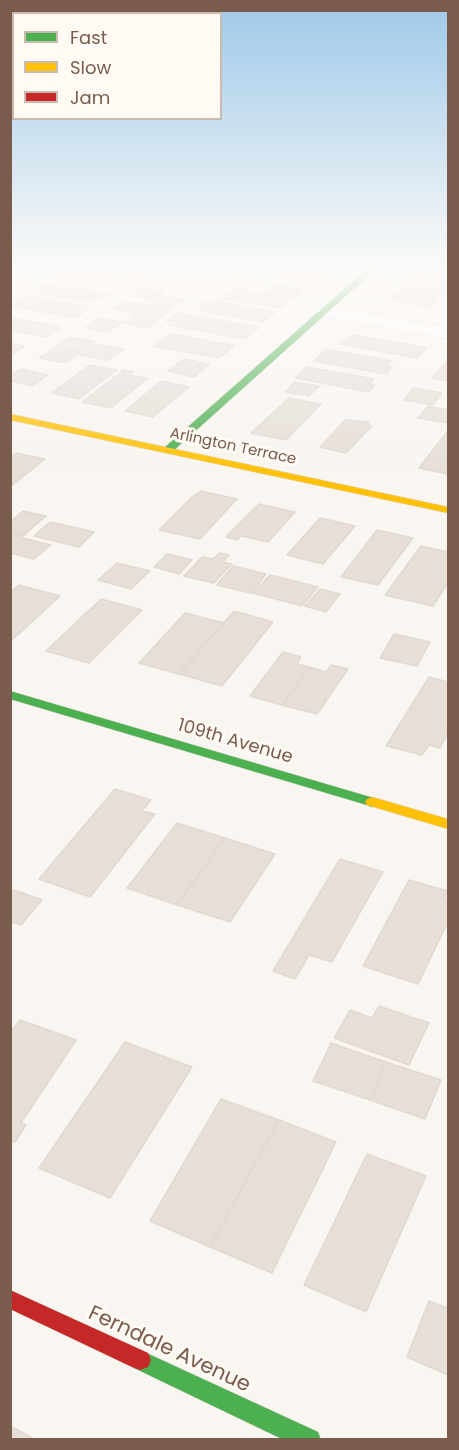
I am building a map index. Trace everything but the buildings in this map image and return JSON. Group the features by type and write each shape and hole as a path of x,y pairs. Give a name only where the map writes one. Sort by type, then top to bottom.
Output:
{"street":[{"path":"168,450 298,336"},
{"name":"Arlington Terrace","path":"10,417 448,510"},
{"name":"109th Avenue","path":"10,695 448,824"},
{"name":"Ferndale Avenue","path":"10,1299 310,1440"}],"traffic: fast":[{"path":"168,450 297,336"},
{"path":"10,695 372,802"},
{"path":"140,1360 310,1440"}],"traffic: slow":[{"path":"10,417 448,510"},
{"path":"372,802 448,824"}],"traffic: jam":[{"path":"10,1299 140,1360"}]}
